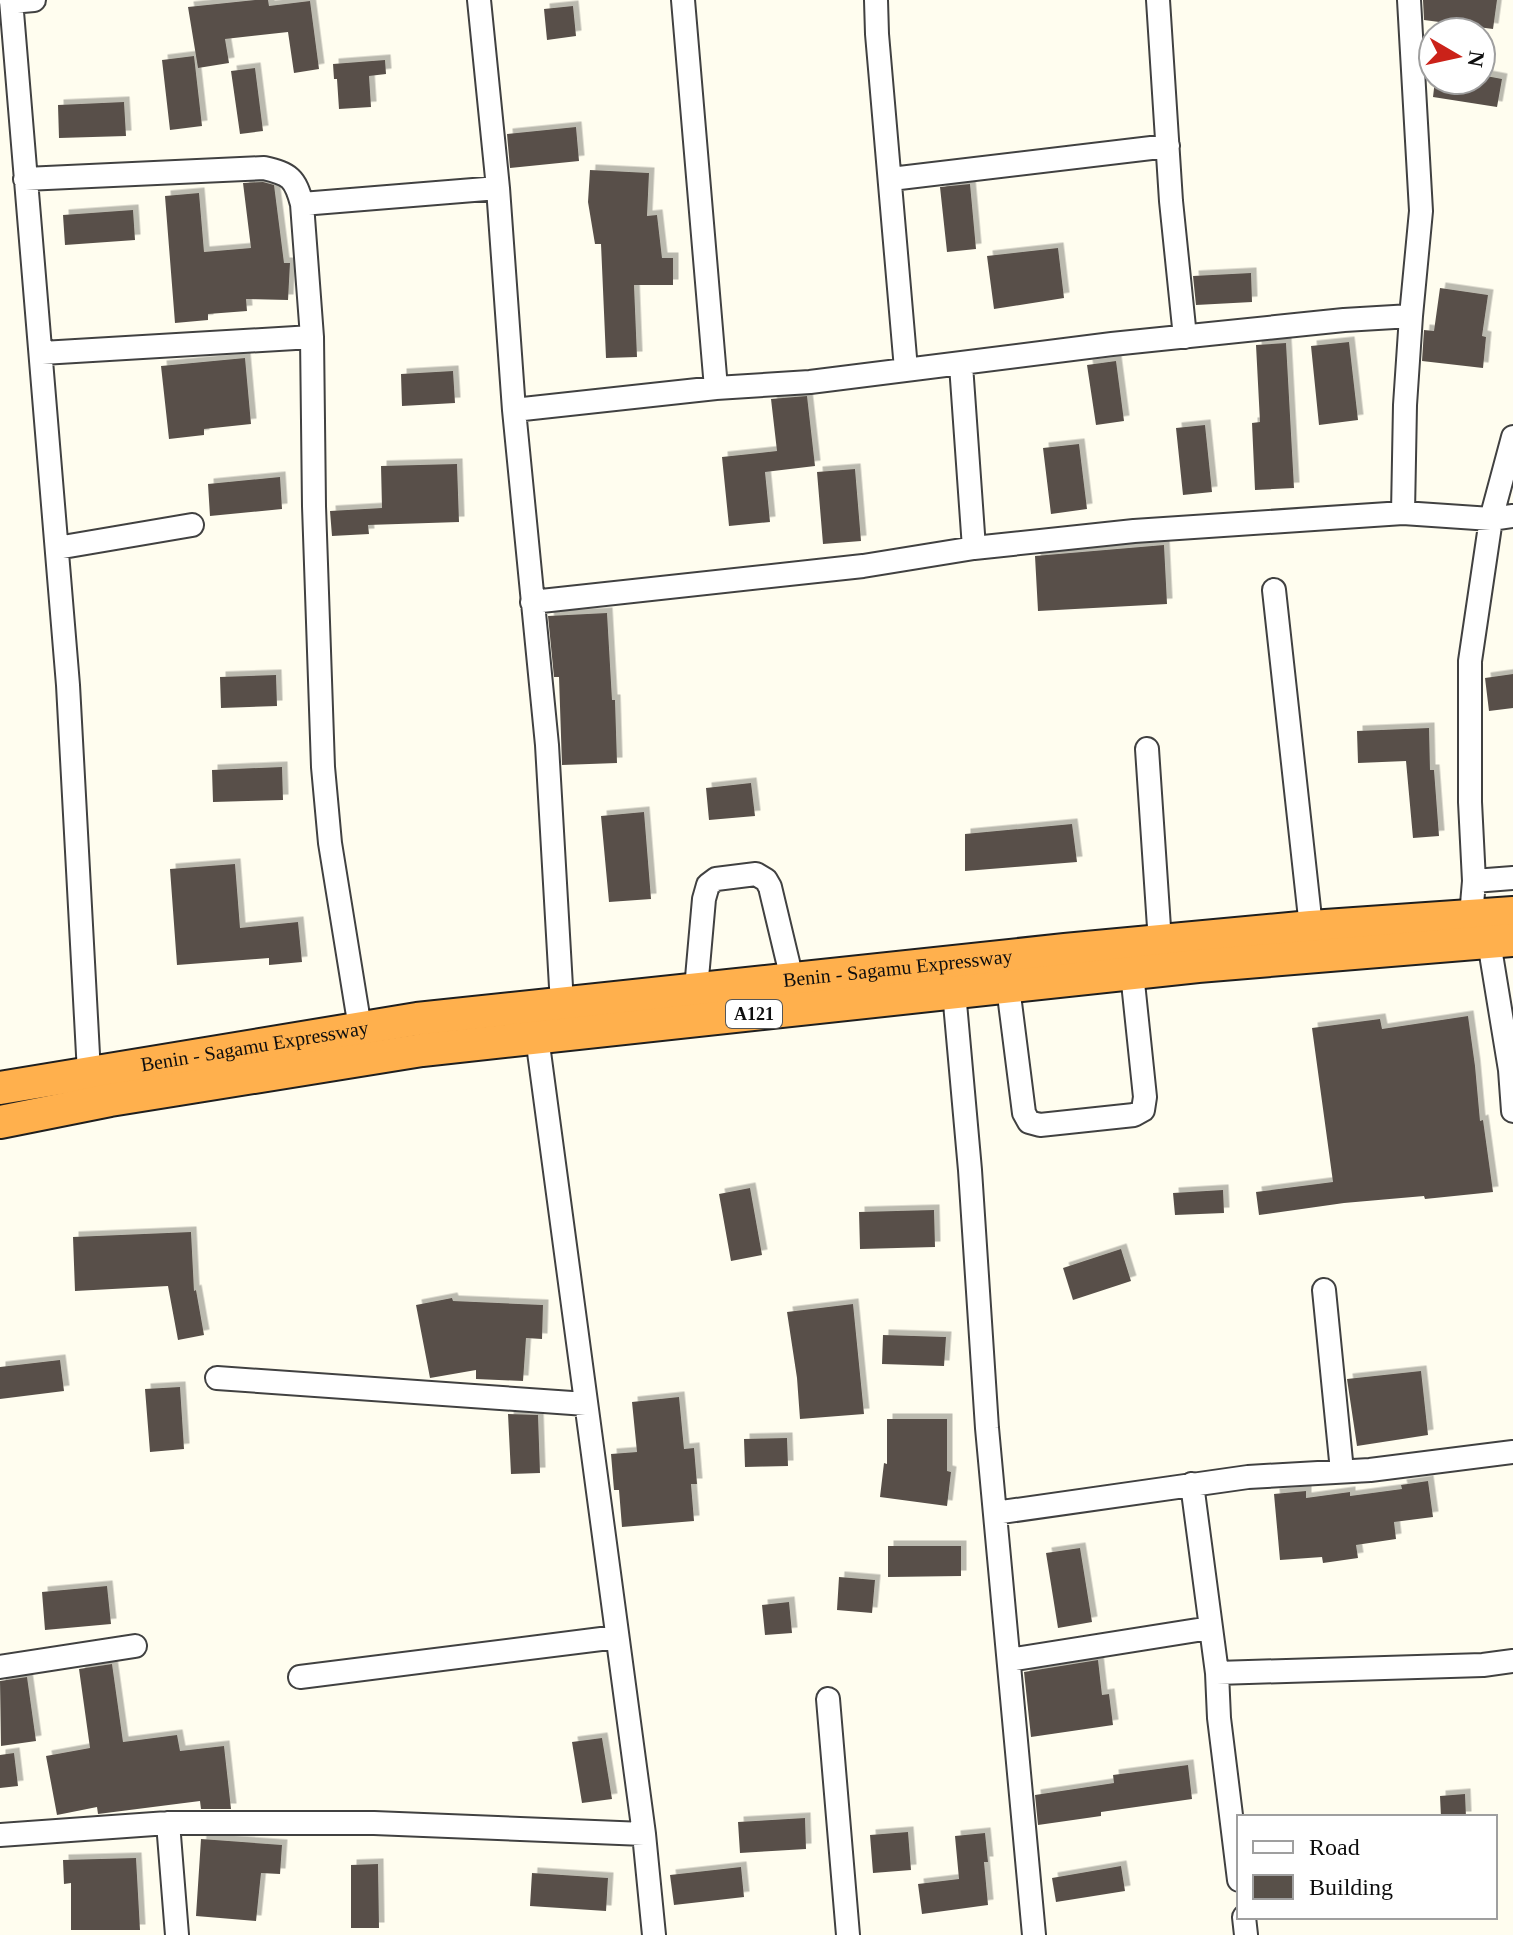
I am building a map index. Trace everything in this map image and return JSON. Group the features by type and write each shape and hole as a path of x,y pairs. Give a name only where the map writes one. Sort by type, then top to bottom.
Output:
{"highway":[{"name":"Benin - Sagamu Expressway","path":"0,1088 360,1028 562,1004 1311,927 1491,933 1513,913"},
{"name":"A121","path":"0,1122 110,1100 407,1052 1491,933"}],"street":[{"path":"34,0 11,1 68,685 89,1073"},
{"path":"479,0 498,188 514,410 547,745 562,1004"},
{"path":"683,0 716,388"},
{"path":"876,0 906,369"},
{"path":"1158,0 1171,201 1185,337"},
{"path":"1403,513 1405,405 1421,211 1409,0"},
{"path":"891,179 1168,146"},
{"path":"25,179 264,168 285,173 297,185 302,204 312,337 323,767 330,843 360,1028"},
{"path":"302,204 498,188"},
{"path":"514,410 716,388 810,382 1112,344 1411,316"},
{"path":"42,353 312,337"},
{"path":"961,365 974,548"},
{"path":"1513,437 1502,518 1470,661 1469,764 1474,881 1491,933 1513,1111"},
{"path":"532,602 863,566 974,548 1134,531 1403,513 1502,518"},
{"path":"57,548 192,525"},
{"path":"1274,590 1311,927"},
{"path":"1147,749 1160,942"},
{"path":"696,989 708,885 716,879 756,874 766,880 770,887 792,979"},
{"path":"1474,881 1513,878"},
{"path":"1008,987 1024,1113 1029,1122 1040,1125 1134,1115 1143,1110 1145,1097 1132,973"},
{"path":"954,992 970,1170 987,1428 1034,1935"},
{"path":"537,1037 644,1834 654,1935"},
{"path":"1324,1290 1342,1471"},
{"path":"217,1378 586,1404"},
{"path":"995,1513 1248,1477 1342,1471 1513,1452"},
{"path":"1192,1484 1217,1673 1219,1718 1237,1864"},
{"path":"1009,1660 1210,1628"},
{"path":"300,1677 617,1637"},
{"path":"0,1667 135,1646"},
{"path":"1217,1673 1483,1665 1513,1661"},
{"path":"828,1699 848,1935"},
{"path":"0,1835 168,1823 374,1823 644,1834"},
{"path":"168,1823 177,1935"}],"building":[{"path":"268,0 269,6 310,1 319,69 294,73 288,32 225,39 229,63 198,68 188,7"},
{"path":"1423,0 1497,0 1495,16 1424,16"},
{"path":"573,6 576,36 547,40 544,9"},
{"path":"194,56 202,126 170,130 162,60"},
{"path":"385,60 386,74 369,76 371,107 339,109 333,64"},
{"path":"255,68 263,131 240,134 231,71"},
{"path":"1497,78 1502,79 1497,107 1433,97 1497,96"},
{"path":"124,102 126,136 59,138 58,105"},
{"path":"576,127 579,161 510,168 507,134"},
{"path":"590,170 649,173 647,216 657,215 662,258 673,258 673,285 634,285 637,357 606,358 601,244 595,244 588,202"},
{"path":"243,183 274,185 284,263 290,263 288,300 246,299 247,311 208,314 208,320 175,323 165,196 199,193 204,252 251,248"},
{"path":"970,184 976,249 947,252 940,187"},
{"path":"133,210 135,240 65,245 63,215"},
{"path":"1058,248 1064,298 994,309 987,256"},
{"path":"1251,273 1252,302 1196,305 1193,276"},
{"path":"1440,288 1488,295 1482,336 1486,337 1483,368 1422,361 1424,330 1434,331"},
{"path":"1349,342 1358,420 1319,425 1311,346"},
{"path":"1286,343 1294,488 1255,490 1252,423 1260,422 1256,345"},
{"path":"245,358 251,424 204,429 204,435 169,439 161,366"},
{"path":"1116,361 1124,421 1096,425 1087,365"},
{"path":"453,371 455,403 402,406 401,374"},
{"path":"807,396 815,466 765,472 770,522 729,526 722,457 777,451 771,399"},
{"path":"1205,425 1212,492 1183,495 1176,428"},
{"path":"1079,444 1087,509 1051,514 1043,448"},
{"path":"457,464 459,522 368,525 369,534 332,536 330,511 382,508 381,466"},
{"path":"855,469 861,541 823,544 817,472"},
{"path":"280,477 282,509 210,516 208,484"},
{"path":"1164,545 1167,604 1038,611 1035,556"},
{"path":"607,613 617,763 562,765 559,677 554,677 548,616"},
{"path":"1513,674 1513,708 1489,711 1485,678"},
{"path":"276,675 277,706 221,708 220,677"},
{"path":"1429,728 1430,770 1434,770 1439,836 1413,838 1406,761 1358,763 1357,731"},
{"path":"282,767 283,800 213,802 212,770"},
{"path":"751,783 755,816 709,820 706,788"},
{"path":"644,812 651,899 609,902 601,816"},
{"path":"1072,824 1077,862 965,871 965,834"},
{"path":"235,864 240,928 298,922 302,962 269,965 269,958 177,965 170,869"},
{"path":"1468,1016 1480,1121 1483,1120 1493,1192 1344,1203 1259,1215 1256,1192 1333,1182 1312,1028 1380,1019 1382,1029"},
{"path":"750,1188 762,1255 731,1261 719,1194"},
{"path":"1223,1190 1224,1213 1175,1215 1173,1193"},
{"path":"934,1210 935,1247 860,1249 859,1212"},
{"path":"191,1232 194,1291 204,1335 178,1340 168,1286 75,1291 73,1237"},
{"path":"1121,1249 1131,1281 1073,1300 1063,1268"},
{"path":"452,1298 453,1301 543,1305 542,1339 526,1338 523,1381 476,1379 476,1370 430,1378 416,1305"},
{"path":"853,1304 864,1414 800,1419 787,1312"},
{"path":"883,1335 946,1337 944,1366 882,1364"},
{"path":"60,1360 64,1391 0,1399 0,1367"},
{"path":"1421,1371 1428,1435 1357,1446 1347,1379"},
{"path":"180,1387 184,1449 150,1452 145,1389"},
{"path":"679,1397 684,1449 694,1448 697,1484 691,1484 694,1521 622,1527 619,1490 614,1490 611,1454 637,1452 632,1402"},
{"path":"508,1414 538,1415 540,1473 511,1474"},
{"path":"887,1419 947,1419 947,1471 951,1472 947,1506 880,1497 884,1463 887,1464"},
{"path":"787,1438 788,1466 745,1467 744,1439"},
{"path":"1428,1481 1433,1517 1394,1522 1396,1539 1356,1545 1358,1558 1323,1563 1322,1557 1280,1560 1274,1494 1306,1491 1306,1498 1350,1492 1350,1496 1402,1489 1401,1485"},
{"path":"888,1546 961,1546 961,1576 888,1577"},
{"path":"1080,1548 1092,1622 1058,1628 1046,1553"},
{"path":"839,1577 875,1580 872,1613 837,1610"},
{"path":"107,1586 111,1624 45,1630 42,1592"},
{"path":"789,1602 792,1633 765,1635 762,1605"},
{"path":"1098,1660 1102,1695 1109,1694 1113,1725 1031,1737 1024,1672"},
{"path":"112,1664 123,1742 177,1735 180,1751 224,1746 231,1809 201,1809 200,1801 98,1814 97,1807 57,1815 46,1756 90,1748 79,1669"},
{"path":"27,1677 36,1741 1,1746 0,1681"},
{"path":"602,1738 612,1799 582,1803 572,1742"},
{"path":"14,1753 18,1786 0,1788 0,1755"},
{"path":"1188,1765 1192,1799 1038,1825 1035,1795 1114,1783 1113,1775"},
{"path":"1465,1794 1466,1815 1441,1815 1440,1796"},
{"path":"805,1818 806,1849 740,1853 738,1822"},
{"path":"908,1832 911,1870 873,1873 870,1835"},
{"path":"985,1833 988,1905 922,1914 918,1884 959,1879 955,1836"},
{"path":"201,1839 282,1845 280,1874 261,1873 256,1921 196,1916"},
{"path":"136,1858 140,1930 71,1930 71,1883 64,1884 63,1860"},
{"path":"378,1864 379,1928 351,1928 351,1865"},
{"path":"1121,1866 1125,1891 1056,1902 1052,1878"},
{"path":"741,1867 744,1897 674,1905 670,1875"},
{"path":"532,1873 608,1878 606,1911 530,1906"}]}
